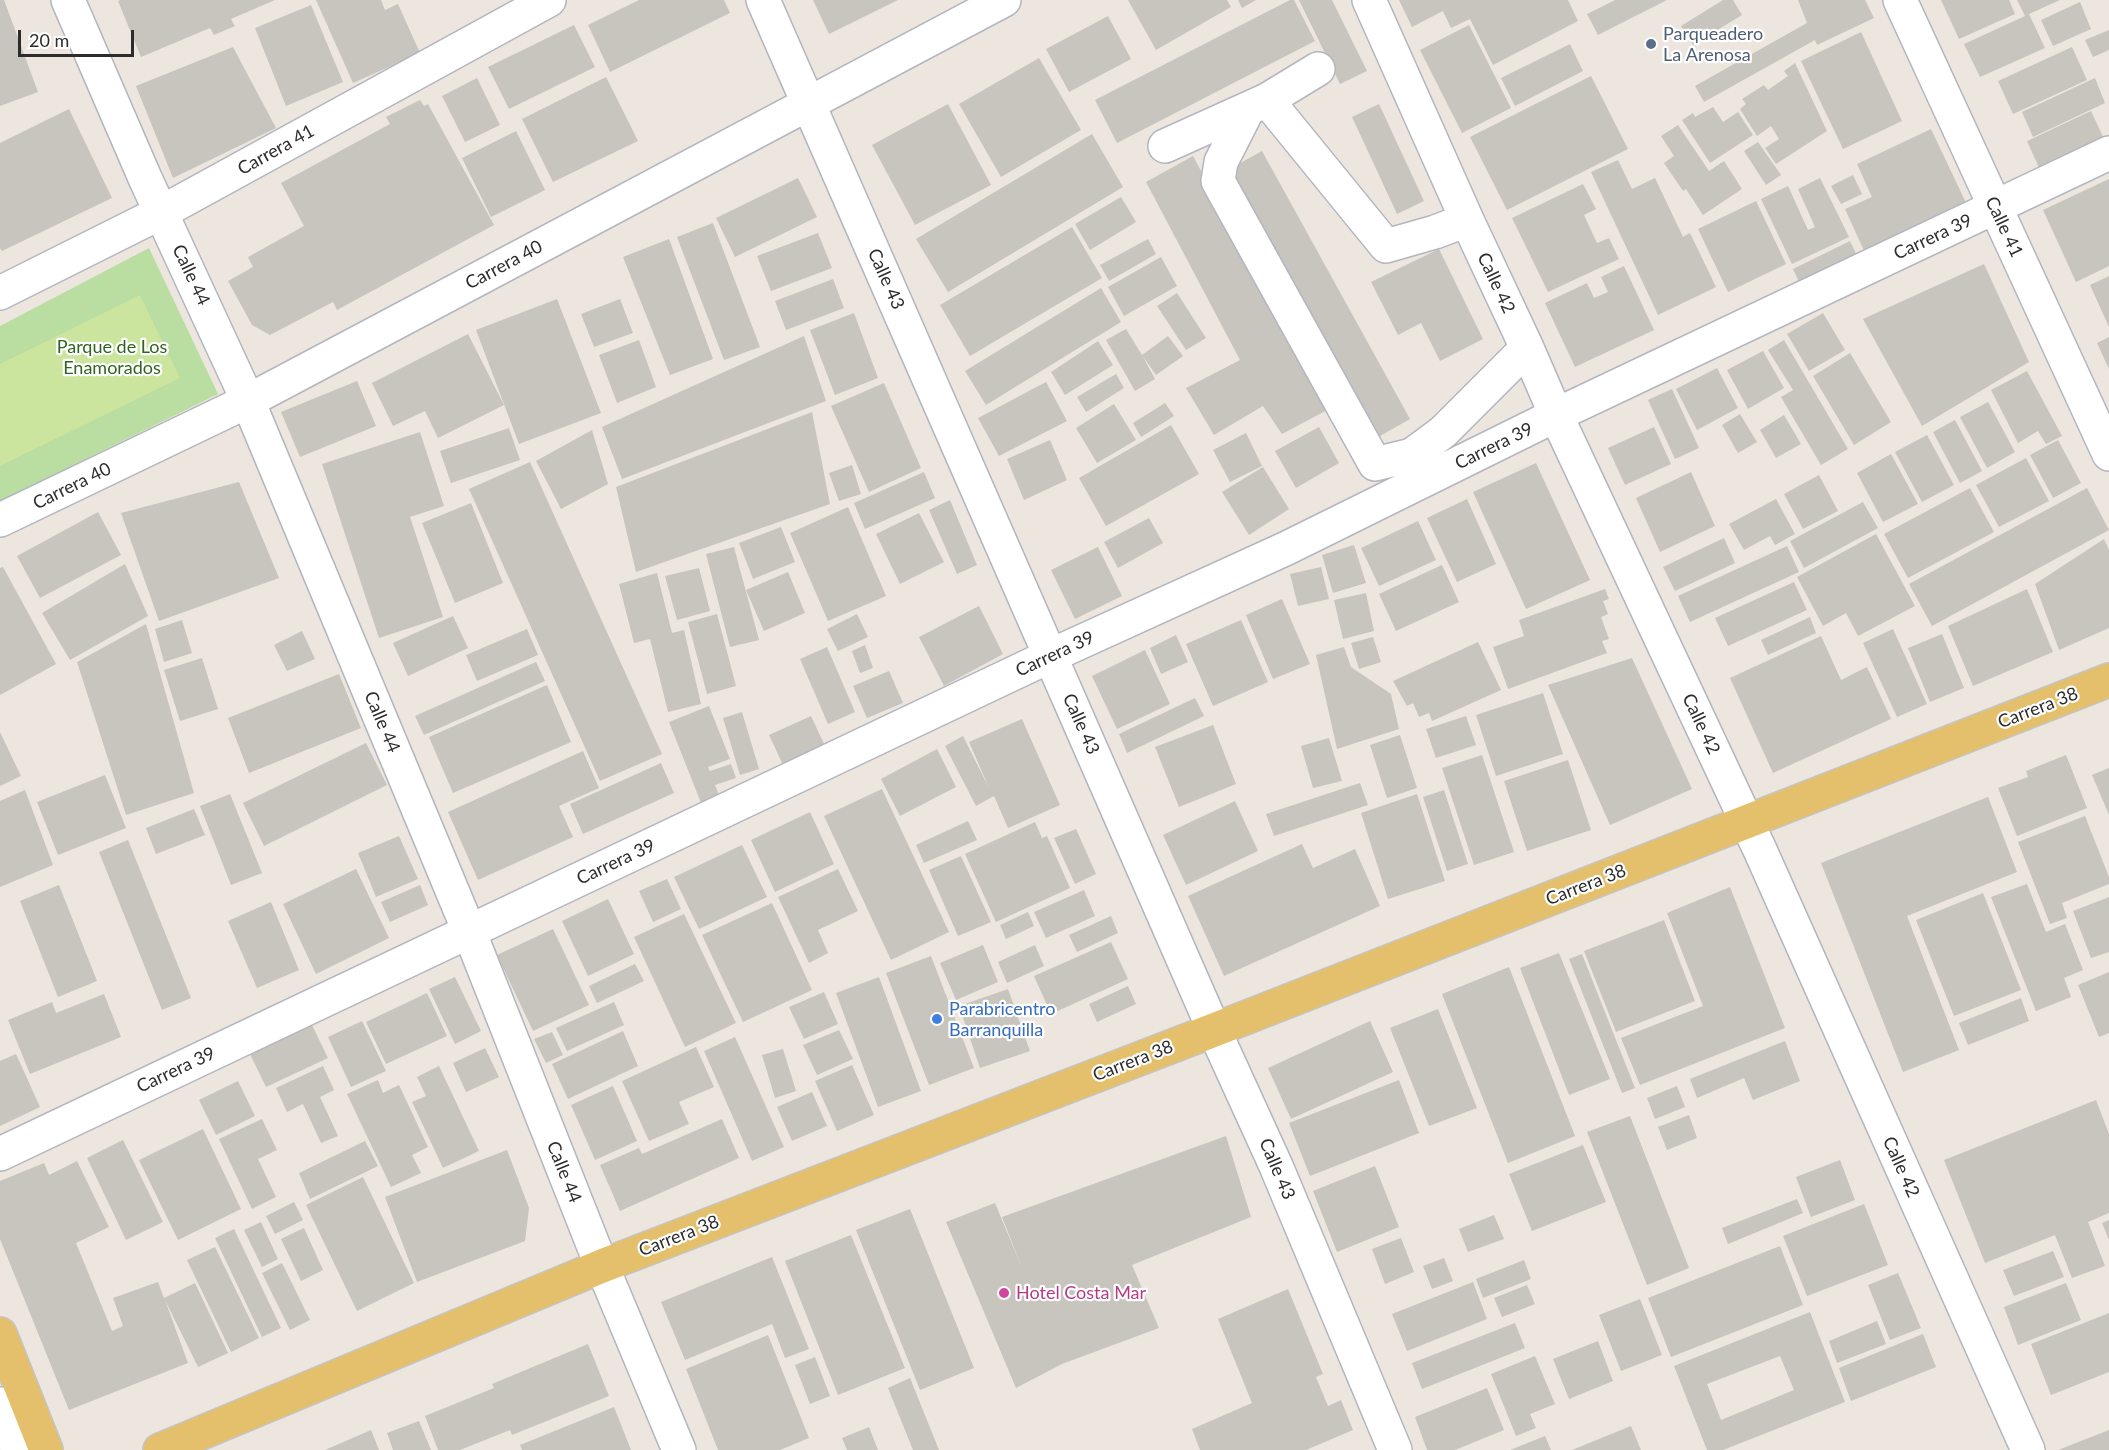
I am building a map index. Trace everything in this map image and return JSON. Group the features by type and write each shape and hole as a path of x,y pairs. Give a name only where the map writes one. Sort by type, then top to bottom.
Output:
{"main road":[{"name":"Carrera 38","path":"160,1450 602,1266 1214,1030 2109,680"},
{"path":"0,1334 46,1450"}],"street":[{"name":"Calle 44","path":"68,0 145,178 249,401 469,931 602,1266 679,1450"},
{"name":"Carrera 41","path":"0,293 162,212 549,0"},
{"name":"Calle 43","path":"763,0 1214,1030 1276,1166 1395,1450"},
{"name":"Carrera 40","path":"0,520 249,401 1004,0"},
{"name":"Calle 42","path":"1369,0 1556,415 1747,822 2028,1450"},
{"name":"Calle 41","path":"1900,0 2109,454"},
{"path":"1165,146 1258,105 1318,69"},
{"path":"1258,105 1386,246 1467,220"},
{"path":"1258,105 1221,162 1218,181 1375,464 1412,455 1443,432 1527,348"},
{"name":"Carrera 39","path":"0,1154 1050,656 1287,548 1556,415 2109,153"},
{"path":"0,1404 18,1450"}],"green space":[{"name":"Parque de Los Enamorados","path":"149,248 218,394 0,501 0,326"},
{"path":"140,295 180,378 0,466 0,364"}],"building":[{"path":"0,0 4,0 38,92 0,106"},
{"path":"275,0 231,19 235,26 214,35 210,28 141,57 118,1"},
{"path":"316,0 381,0 385,10 398,4 420,53 353,83"},
{"path":"639,0 724,0 730,13 610,72 588,25"},
{"path":"813,0 898,0 829,34"},
{"path":"1128,0 1227,0 1231,7 1156,50"},
{"path":"1238,0 1256,0 1242,8"},
{"path":"1294,0 1315,41 1117,143 1095,100"},
{"path":"1299,0 1332,0 1367,71 1340,84"},
{"path":"1399,0 1568,0 1578,21 1493,65 1470,19 1451,28 1443,11 1412,27"},
{"path":"1615,0 1667,0 1598,35 1587,14"},
{"path":"1723,0 1733,0 1742,15 1693,45 1681,26"},
{"path":"1798,0 1865,0 1874,18 1817,45 1815,40 1704,102 1695,86 1807,23"},
{"path":"1941,0 2009,0 2015,14 1959,39"},
{"path":"2017,0 2060,0 2029,14 2045,48 1980,77 1964,44 2025,16"},
{"path":"2080,2 2091,29 2053,46 2041,20"},
{"path":"311,5 343,82 286,106 255,28"},
{"path":"1108,16 1131,59 1069,92 1046,49"},
{"path":"574,25 595,67 509,109 488,67"},
{"path":"1469,25 1511,108 1462,133 1420,50"},
{"path":"2109,30 2109,50 2093,57 2085,40"},
{"path":"1861,32 1902,121 1843,149 1801,61"},
{"path":"1570,44 1583,71 1515,106 1501,78"},
{"path":"233,47 276,128 173,178 136,86"},
{"path":"2072,47 2087,80 2013,114 1998,81"},
{"path":"1039,58 1081,130 1001,177 959,104"},
{"path":"1795,63 1827,131 1776,164 1765,148 1779,139 1771,126 1757,136 1740,109 1746,104 1742,99 1764,85 1768,90 1788,76 1784,71"},
{"path":"1591,76 1628,149 1507,210 1470,137"},
{"path":"606,77 638,141 553,182 522,119"},
{"path":"477,78 500,125 465,142 442,96"},
{"path":"2095,78 2105,103 2033,137 2022,112"},
{"path":"420,100 424,106 428,104 494,225 337,310 333,302 270,335 252,325 228,281 253,267 248,257 304,226 281,183 390,124 386,117"},
{"path":"948,104 991,185 915,225 872,145"},
{"path":"1379,104 1424,201 1397,214 1352,117"},
{"path":"1713,107 1723,122 1738,112 1753,135 1710,163 1682,120 1693,113 1695,117"},
{"path":"69,109 112,198 2,251 0,248 0,143"},
{"path":"2091,111 2106,143 2041,172 2027,141"},
{"path":"1678,125 1709,171 1724,161 1742,189 1703,215 1686,189 1683,191 1664,163 1674,156 1661,136"},
{"path":"1931,129 1968,207 1866,255 1845,209 1872,197 1857,164"},
{"path":"516,131 545,190 491,217 462,158"},
{"path":"1092,134 1123,187 948,292 916,239"},
{"path":"1758,142 1781,175 1766,185 1744,151"},
{"path":"1262,151 1410,419 1373,440 1226,171"},
{"path":"1193,156 1329,409 1282,434 1263,406 1214,435 1186,388 1240,360 1146,182"},
{"path":"1618,160 1632,189 1655,178 1683,237 1690,233 1716,287 1658,315 1591,172"},
{"path":"1853,175 1862,194 1841,204 1831,186"},
{"path":"798,178 817,217 735,257 716,218"},
{"path":"1820,178 1849,237 1792,264 1761,199 1788,186 1808,230 1815,227 1798,189"},
{"path":"2109,179 2109,266 2076,282 2043,210"},
{"path":"1583,184 1596,209 1584,215 1597,243 1609,238 1619,259 1548,292 1512,218"},
{"path":"1121,197 1136,222 1090,250 1075,224"},
{"path":"1756,201 1786,264 1728,292 1698,229"},
{"path":"713,223 760,347 724,360 677,237"},
{"path":"1072,227 1102,278 970,356 940,305"},
{"path":"818,233 832,268 771,291 757,256"},
{"path":"669,239 713,359 670,375 623,257"},
{"path":"1148,239 1156,254 1109,281 1100,265"},
{"path":"1850,241 1862,266 1804,293 1793,269"},
{"path":"1439,249 1483,339 1440,361 1421,323 1398,335 1371,282"},
{"path":"1161,257 1177,286 1124,316 1108,287"},
{"path":"1984,264 2029,362 1922,426 1863,319"},
{"path":"1624,266 1654,330 1575,367 1545,303 1587,283 1594,298 1608,292 1601,277"},
{"path":"2109,276 2109,327 2090,285"},
{"path":"833,279 844,308 786,330 775,301"},
{"path":"1101,288 1121,322 986,405 965,371"},
{"path":"1177,293 1206,338 1186,350 1157,306"},
{"path":"557,299 601,413 519,444 476,330"},
{"path":"620,299 633,333 594,347 581,314"},
{"path":"854,313 878,378 835,395 810,330"},
{"path":"1823,313 1845,350 1809,371 1787,334"},
{"path":"1126,329 1155,379 1135,391 1106,340"},
{"path":"468,334 504,405 438,438 425,411 393,426 372,383"},
{"path":"804,336 826,401 622,479 602,427"},
{"path":"1168,336 1183,356 1156,375 1142,355"},
{"path":"2109,337 2109,369 2097,343"},
{"path":"639,340 656,387 617,403 599,355"},
{"path":"1784,340 1848,449 1821,465 1781,397 1793,390 1768,350"},
{"path":"1098,341 1113,365 1065,395 1051,372"},
{"path":"1763,351 1784,388 1748,409 1727,370"},
{"path":"1850,353 1891,422 1854,445 1813,376"},
{"path":"1717,368 1738,408 1697,430 1676,389"},
{"path":"2027,371 2062,436 2046,444 2038,431 2018,443 1991,390"},
{"path":"1116,374 1124,388 1086,412 1077,397"},
{"path":"357,381 376,426 300,457 281,412"},
{"path":"1046,382 1067,421 999,456 978,418"},
{"path":"884,383 921,468 869,492 831,406"},
{"path":"1672,389 1699,448 1675,459 1648,400"},
{"path":"1988,402 2015,452 1987,468 1960,417"},
{"path":"1165,403 1174,416 1141,437 1133,423"},
{"path":"1114,404 1136,440 1097,463 1076,428"},
{"path":"812,412 830,504 636,572 616,487"},
{"path":"1740,414 1757,442 1738,453 1722,425"},
{"path":"1784,415 1801,444 1776,458 1760,430"},
{"path":"1955,420 1982,471 1960,483 1933,432"},
{"path":"1171,425 1199,474 1106,526 1079,478"},
{"path":"1319,427 1339,463 1296,488 1275,451"},
{"path":"1654,427 1671,464 1625,485 1608,448"},
{"path":"509,428 520,460 451,483 440,451"},
{"path":"592,430 608,484 561,509 536,461"},
{"path":"420,432 444,506 410,517 443,617 379,638 322,464"},
{"path":"1246,433 1262,466 1230,482 1213,450"},
{"path":"1927,435 1954,485 1922,502 1895,452"},
{"path":"1050,440 1067,480 1024,500 1007,459"},
{"path":"2058,440 2081,483 2053,498 2030,455"},
{"path":"1891,454 1918,504 1883,522 1857,473"},
{"path":"2026,458 2049,501 1999,527 1976,485"},
{"path":"530,462 662,754 600,781 469,489"},
{"path":"1536,463 1590,580 1526,609 1473,492"},
{"path":"852,465 861,494 839,501 829,473"},
{"path":"1263,467 1289,509 1249,535 1222,492"},
{"path":"924,472 935,498 865,529 854,503"},
{"path":"1691,472 1715,526 1660,552 1636,498"},
{"path":"1819,475 1838,511 1803,529 1784,494"},
{"path":"239,482 279,578 159,621 121,513"},
{"path":"1970,488 1994,532 1908,578 1884,534"},
{"path":"2087,488 2109,530 1932,626 1909,584"},
{"path":"1467,499 1496,564 1457,582 1427,518"},
{"path":"1776,499 1795,534 1775,545 1770,536 1744,550 1729,524"},
{"path":"950,500 977,565 957,574 929,510"},
{"path":"1863,502 1878,528 1804,568 1790,541"},
{"path":"471,503 503,583 455,603 422,523"},
{"path":"848,507 886,596 828,621 790,533"},
{"path":"98,512 121,555 40,598 17,556"},
{"path":"919,513 944,562 900,584 876,534"},
{"path":"1149,518 1163,543 1118,568 1104,542"},
{"path":"1418,521 1436,560 1379,586 1361,548"},
{"path":"781,527 795,562 753,579 739,543"},
{"path":"1876,534 1915,606 1858,636 1846,613 1823,626 1797,577"},
{"path":"1724,538 1735,563 1675,591 1663,567"},
{"path":"2104,539 2109,550 2109,628 2059,650 2035,584"},
{"path":"1354,545 1366,583 1333,593 1322,555"},
{"path":"1787,546 1799,572 1690,622 1678,596"},
{"path":"734,547 759,640 730,647 706,554"},
{"path":"1098,547 1122,596 1075,619 1051,570"},
{"path":"125,564 148,616 70,660 42,613"},
{"path":"1442,565 1459,602 1396,631 1379,594"},
{"path":"3,567 56,664 0,695 0,568"},
{"path":"1321,567 1329,599 1298,606 1290,574"},
{"path":"699,568 710,611 677,620 665,576"},
{"path":"788,572 805,613 764,631 746,590"},
{"path":"657,573 672,633 684,630 701,704 668,712 650,639 634,643 619,584"},
{"path":"1794,582 1807,610 1728,646 1715,618"},
{"path":"1605,589 1609,599 1603,601 1608,614 1601,617 1609,639 1602,641 1607,653 1508,689 1493,647 1524,636 1519,620"},
{"path":"2027,589 2053,652 1973,686 1948,626"},
{"path":"1366,593 1374,631 1343,639 1334,600"},
{"path":"1282,599 1310,664 1273,679 1246,615"},
{"path":"979,606 1003,654 944,686 919,637"},
{"path":"717,614 736,686 707,694 688,622"},
{"path":"857,614 868,637 838,651 827,629"},
{"path":"453,616 468,648 408,676 393,643"},
{"path":"1810,617 1816,633 1768,655 1761,640"},
{"path":"182,620 192,653 164,662 155,629"},
{"path":"1241,620 1268,682 1213,706 1186,644"},
{"path":"146,624 194,793 126,815 77,662"},
{"path":"527,629 538,655 477,681 466,655"},
{"path":"1893,629 1927,704 1897,717 1863,643"},
{"path":"302,631 315,659 287,671 274,645"},
{"path":"1942,634 1964,688 1930,702 1908,648"},
{"path":"1176,635 1188,662 1161,674 1150,648"},
{"path":"1821,636 1841,680 1867,667 1891,719 1773,773 1730,678"},
{"path":"1373,637 1381,662 1359,669 1351,643"},
{"path":"1478,642 1501,690 1432,721 1429,713 1419,717 1413,703 1407,706 1393,681"},
{"path":"865,645 873,668 860,673 852,651"},
{"path":"827,647 855,712 828,724 800,659"},
{"path":"1344,647 1351,667 1391,694 1399,729 1337,749 1316,655"},
{"path":"1145,650 1170,704 1117,729 1092,676"},
{"path":"202,658 218,709 180,721 164,670"},
{"path":"1632,658 1692,789 1610,825 1548,685"},
{"path":"536,662 545,681 424,735 415,716"},
{"path":"889,671 903,703 867,718 853,686"},
{"path":"339,674 361,728 249,773 228,718"},
{"path":"547,685 571,742 453,793 429,737"},
{"path":"1543,693 1563,754 1496,776 1476,715"},
{"path":"1195,698 1204,716 1127,753 1119,734"},
{"path":"709,706 730,759 708,767 710,771 731,764 736,778 715,785 721,800 703,808 669,722"},
{"path":"742,712 759,769 740,775 723,718"},
{"path":"811,716 825,746 783,765 769,735"},
{"path":"1466,716 1476,745 1436,758 1426,729"},
{"path":"1022,719 1060,805 1008,828 994,796 976,806 945,746 963,736 989,788 969,742"},
{"path":"1213,725 1236,784 1179,807 1155,747"},
{"path":"0,732 21,776 0,786"},
{"path":"1400,735 1417,788 1387,798 1370,745"},
{"path":"1329,738 1342,781 1313,788 1301,746"},
{"path":"366,743 387,785 264,846 243,803"},
{"path":"937,749 956,787 900,816 881,779"},
{"path":"583,751 599,788 559,806 573,837 478,880 448,812"},
{"path":"1482,755 1514,852 1474,865 1442,768"},
{"path":"2066,755 2087,808 2017,836 1998,788 2028,777 2026,771"},
{"path":"1568,760 1591,830 1527,851 1504,781"},
{"path":"661,763 674,793 583,834 570,804"},
{"path":"2109,768 2109,815 2092,775"},
{"path":"105,775 126,828 58,855 37,802"},
{"path":"1360,783 1368,805 1274,836 1266,814"},
{"path":"882,789 949,932 891,960 824,816"},
{"path":"25,790 53,865 0,887 0,801"},
{"path":"1444,790 1468,864 1447,871 1423,797"},
{"path":"230,794 262,873 231,885 200,806"},
{"path":"1417,794 1445,881 1388,899 1361,813"},
{"path":"1988,797 2017,872 1907,916 1959,1050 1903,1072 1821,863"},
{"path":"1235,801 1258,851 1186,885 1163,835"},
{"path":"194,809 205,835 156,854 146,828"},
{"path":"810,812 834,864 775,892 751,840"},
{"path":"2085,816 2109,877 2109,884 2062,903 2067,918 2050,924 2018,842"},
{"path":"968,821 977,840 924,863 916,845"},
{"path":"1035,822 1042,838 1047,836 1070,888 996,922 965,854"},
{"path":"1076,829 1096,874 1075,884 1054,838"},
{"path":"399,836 418,879 376,897 358,853"},
{"path":"128,840 191,998 162,1010 99,852"},
{"path":"1302,844 1313,868 1355,849 1380,906 1224,976 1188,896"},
{"path":"742,845 767,897 699,929 674,877"},
{"path":"961,856 991,922 958,936 929,870"},
{"path":"356,869 389,938 316,974 283,904"},
{"path":"838,869 858,911 818,930 828,953 809,963 778,897"},
{"path":"667,879 681,909 653,922 639,891"},
{"path":"2027,884 2046,932 2065,924 2083,970 2064,978 2071,997 2036,1011 1991,897"},
{"path":"59,885 97,981 58,997 20,901"},
{"path":"420,885 428,905 390,922 381,902"},
{"path":"1730,887 1785,1028 1640,1085 1621,1038 1703,1006 1667,913"},
{"path":"1084,890 1095,916 1046,938 1034,912"},
{"path":"1983,893 2021,990 1954,1016 1916,920"},
{"path":"2109,897 2109,952 2091,958 2073,911"},
{"path":"608,899 634,954 588,976 562,921"},
{"path":"271,902 299,970 257,988 228,921"},
{"path":"772,903 812,990 743,1022 702,935"},
{"path":"1028,912 1034,926 1006,939 1000,925"},
{"path":"684,914 736,1023 685,1047 634,937"},
{"path":"1111,916 1118,933 1077,952 1069,935"},
{"path":"1664,920 1695,1001 1616,1032 1584,951"},
{"path":"553,929 589,1005 533,1031 497,955"},
{"path":"1111,942 1128,979 1051,1014 1034,976"},
{"path":"983,945 998,982 956,1000 940,963"},
{"path":"1035,945 1044,966 1007,983 998,962"},
{"path":"1559,953 1610,1079 1569,1095 1520,968"},
{"path":"1582,954 1635,1088 1622,1093 1569,959"},
{"path":"931,956 974,1068 929,1085 886,973"},
{"path":"635,964 644,981 597,1003 589,986"},
{"path":"1509,967 1575,1136 1508,1163 1442,994"},
{"path":"2109,972 2109,1033 2099,1037 2078,985"},
{"path":"455,977 481,1031 455,1044 429,989"},
{"path":"879,977 921,1091 878,1107 836,993"},
{"path":"1128,986 1136,1004 1097,1022 1089,1004"},
{"path":"1008,989 1030,1051 980,1068 959,1006"},
{"path":"824,992 838,1024 804,1039 789,1007"},
{"path":"427,993 447,1036 386,1064 366,1022"},
{"path":"104,994 121,1037 30,1074 8,1020 52,1002 56,1013"},
{"path":"2021,998 2029,1021 1968,1045 1959,1023"},
{"path":"614,1002 624,1025 567,1051 556,1028"},
{"path":"1438,1009 1477,1108 1429,1126 1390,1028"},
{"path":"362,1021 386,1071 351,1087 328,1037"},
{"path":"1370,1021 1393,1072 1291,1119 1268,1068"},
{"path":"311,1023 328,1058 266,1087 249,1052"},
{"path":"839,1030 853,1059 817,1075 803,1045"},
{"path":"623,1031 638,1066 568,1099 552,1064"},
{"path":"552,1032 563,1055 546,1063 534,1039"},
{"path":"735,1037 784,1147 752,1161 704,1051"},
{"path":"1785,1041 1800,1081 1753,1100 1744,1078 1697,1098 1690,1079"},
{"path":"696,1047 714,1087 679,1102 689,1124 649,1141 622,1081"},
{"path":"485,1048 499,1077 466,1092 453,1063"},
{"path":"783,1049 796,1091 775,1098 762,1055"},
{"path":"16,1054 40,1107 0,1126 0,1061"},
{"path":"852,1065 874,1115 837,1131 815,1081"},
{"path":"323,1066 334,1090 320,1097 338,1136 321,1143 303,1104 287,1112 276,1088"},
{"path":"439,1066 479,1151 443,1168 412,1102 426,1096 417,1077"},
{"path":"378,1080 383,1093 399,1085 428,1147 412,1155 421,1173 391,1187 347,1094"},
{"path":"1399,1080 1419,1133 1310,1176 1289,1123"},
{"path":"238,1081 255,1116 216,1135 199,1100"},
{"path":"613,1086 637,1141 595,1160 571,1105"},
{"path":"1677,1086 1685,1107 1655,1119 1647,1098"},
{"path":"812,1092 827,1126 792,1141 777,1107"},
{"path":"2096,1100 2109,1134 2109,1213 2088,1222 2105,1266 2072,1278 2055,1235 1985,1263 1944,1160"},
{"path":"1689,1115 1697,1138 1667,1150 1658,1127"},
{"path":"1630,1116 1689,1268 1647,1285 1587,1132"},
{"path":"262,1119 277,1150 258,1159 276,1197 252,1209 219,1139"},
{"path":"722,1119 739,1158 620,1211 600,1165 639,1148 642,1154"},
{"path":"203,1129 241,1209 178,1240 139,1160"},
{"path":"1226,1136 1251,1217 1132,1265 1159,1328 1062,1364 1016,1388 946,1222 995,1203 1022,1268 1002,1217"},
{"path":"123,1140 163,1222 126,1240 87,1158"},
{"path":"365,1141 378,1166 310,1199 299,1173"},
{"path":"1583,1145 1606,1202 1532,1231 1509,1174"},
{"path":"507,1150 529,1208 525,1241 417,1282 385,1197"},
{"path":"1840,1160 1855,1200 1811,1217 1796,1177"},
{"path":"77,1161 109,1227 76,1243 112,1331 123,1326 113,1298 158,1282 164,1298 195,1283 228,1353 198,1367 165,1300 188,1363 69,1410 0,1239 0,1181 44,1163 49,1175"},
{"path":"1375,1166 1399,1227 1337,1252 1313,1191"},
{"path":"363,1177 414,1283 357,1311 306,1205"},
{"path":"1797,1199 1803,1213 1728,1244 1722,1228"},
{"path":"294,1202 303,1220 275,1234 266,1216"},
{"path":"1864,1204 1888,1265 1807,1296 1783,1236"},
{"path":"910,1209 974,1368 920,1390 856,1230"},
{"path":"1494,1215 1504,1239 1468,1252 1459,1229"},
{"path":"2109,1220 2109,1240 2102,1223"},
{"path":"261,1222 278,1259 262,1267 244,1230"},
{"path":"304,1228 323,1270 301,1281 281,1239"},
{"path":"234,1229 281,1328 262,1337 215,1238"},
{"path":"851,1235 905,1368 838,1395 785,1261"},
{"path":"1401,1238 1414,1272 1385,1284 1372,1249"},
{"path":"1780,1246 1803,1305 1671,1357 1648,1298"},
{"path":"215,1247 259,1338 231,1352 187,1260"},
{"path":"2053,1251 2064,1277 2014,1296 2003,1270"},
{"path":"772,1257 809,1349 785,1358 772,1324 685,1360 661,1302"},
{"path":"1444,1258 1453,1281 1432,1289 1423,1266"},
{"path":"1524,1260 1531,1279 1483,1298 1476,1279"},
{"path":"282,1263 310,1320 290,1330 262,1273"},
{"path":"1898,1273 1921,1328 1890,1340 1868,1285"},
{"path":"1473,1282 1487,1319 1407,1351 1392,1314"},
{"path":"2066,1283 2081,1320 2018,1345 2004,1307"},
{"path":"1527,1285 1535,1304 1502,1317 1494,1298"},
{"path":"1288,1289 1323,1374 1316,1377 1328,1406 1341,1400 1353,1430 1306,1450 1200,1450 1192,1429 1252,1403 1218,1319"},
{"path":"1640,1299 1662,1355 1621,1371 1599,1315"},
{"path":"1810,1312 1845,1402 1723,1450 1707,1450 1674,1366","holes":["1780,1356 1794,1390 1721,1420 1707,1384"]},
{"path":"2109,1313 2109,1372 2051,1395 2031,1344"},
{"path":"1877,1321 1886,1344 1837,1363 1829,1341"},
{"path":"1515,1323 1525,1348 1422,1389 1412,1363"},
{"path":"1923,1334 1936,1367 1851,1401 1839,1368"},
{"path":"768,1335 809,1438 780,1450 718,1450 686,1369"},
{"path":"1598,1341 1613,1381 1569,1399 1553,1359"},
{"path":"588,1344 609,1396 512,1435 510,1430 460,1450 438,1450 425,1416 494,1388 492,1384"},
{"path":"1535,1356 1555,1404 1530,1414 1536,1428 1516,1436 1491,1374"},
{"path":"815,1357 830,1396 810,1404 795,1365"},
{"path":"910,1378 939,1450 913,1450 888,1388"},
{"path":"1487,1388 1504,1430 1455,1450 1427,1450 1415,1417"},
{"path":"614,1407 631,1450 522,1450 520,1445"},
{"path":"419,1421 431,1450 393,1450 387,1433"},
{"path":"1631,1426 1641,1450 1572,1450"},
{"path":"869,1427 878,1450 847,1450 842,1438"},
{"path":"371,1430 379,1450 325,1450"},
{"path":"2109,1430 2109,1450 2058,1450"},
{"path":"1545,1436 1551,1450 1510,1450"}],"place":[{"name":"Parqueadero La Arenosa","path":"1651,44"},
{"name":"Parabricentro Barranquilla","path":"937,1019"},
{"name":"Hotel Costa Mar","path":"1004,1293"}]}
